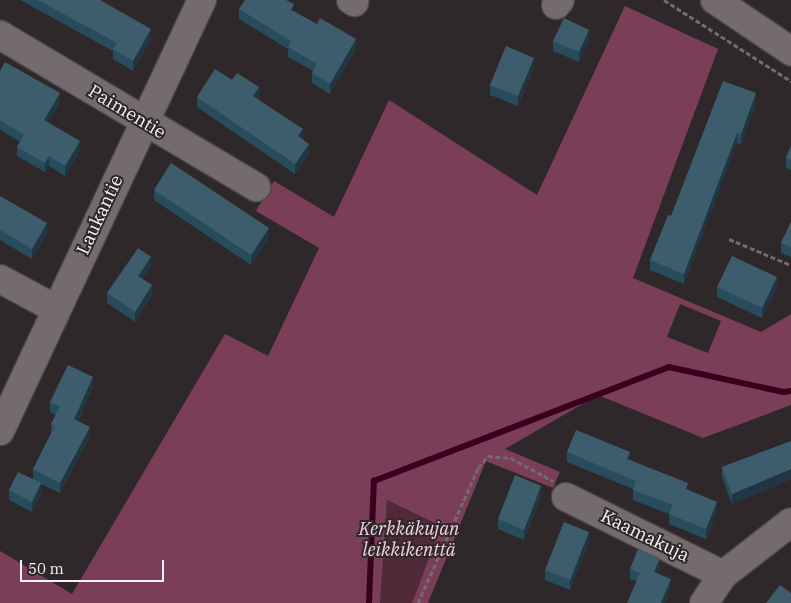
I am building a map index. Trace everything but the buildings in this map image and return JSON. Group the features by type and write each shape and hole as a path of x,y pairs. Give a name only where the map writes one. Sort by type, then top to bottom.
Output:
{"street":[{"name":"Laukantie","path":"0,431 202,0"},
{"path":"714,0 791,50"},
{"name":"Paimentie","path":"0,35 143,123 256,187"},
{"path":"0,279 56,309"},
{"name":"Kaamakuja","path":"566,496 723,575"},
{"path":"704,603 723,575 791,522"}],"path":[{"path":"664,0 791,80"},
{"path":"729,239 791,264"},
{"path":"418,603 478,468 488,456 511,458 555,483 566,496"}],"green space":[{"name":"Kerkkäkujan leikkikenttä","path":"387,500 441,526 412,603 380,603"}],"shaded area":[{"path":"625,6 718,49 633,278 761,332 791,314 791,405 703,438 598,395 505,449 560,472 553,488 486,461 428,603 412,603 441,526 387,500 380,603 0,603 0,551 72,594 225,334 268,356 319,248 256,211 274,181 334,217 389,100 537,195","holes":["680,304 721,321 708,353 667,337"]}],"waterway":[{"path":"369,603 374,481 669,367 784,392 791,391"}]}
